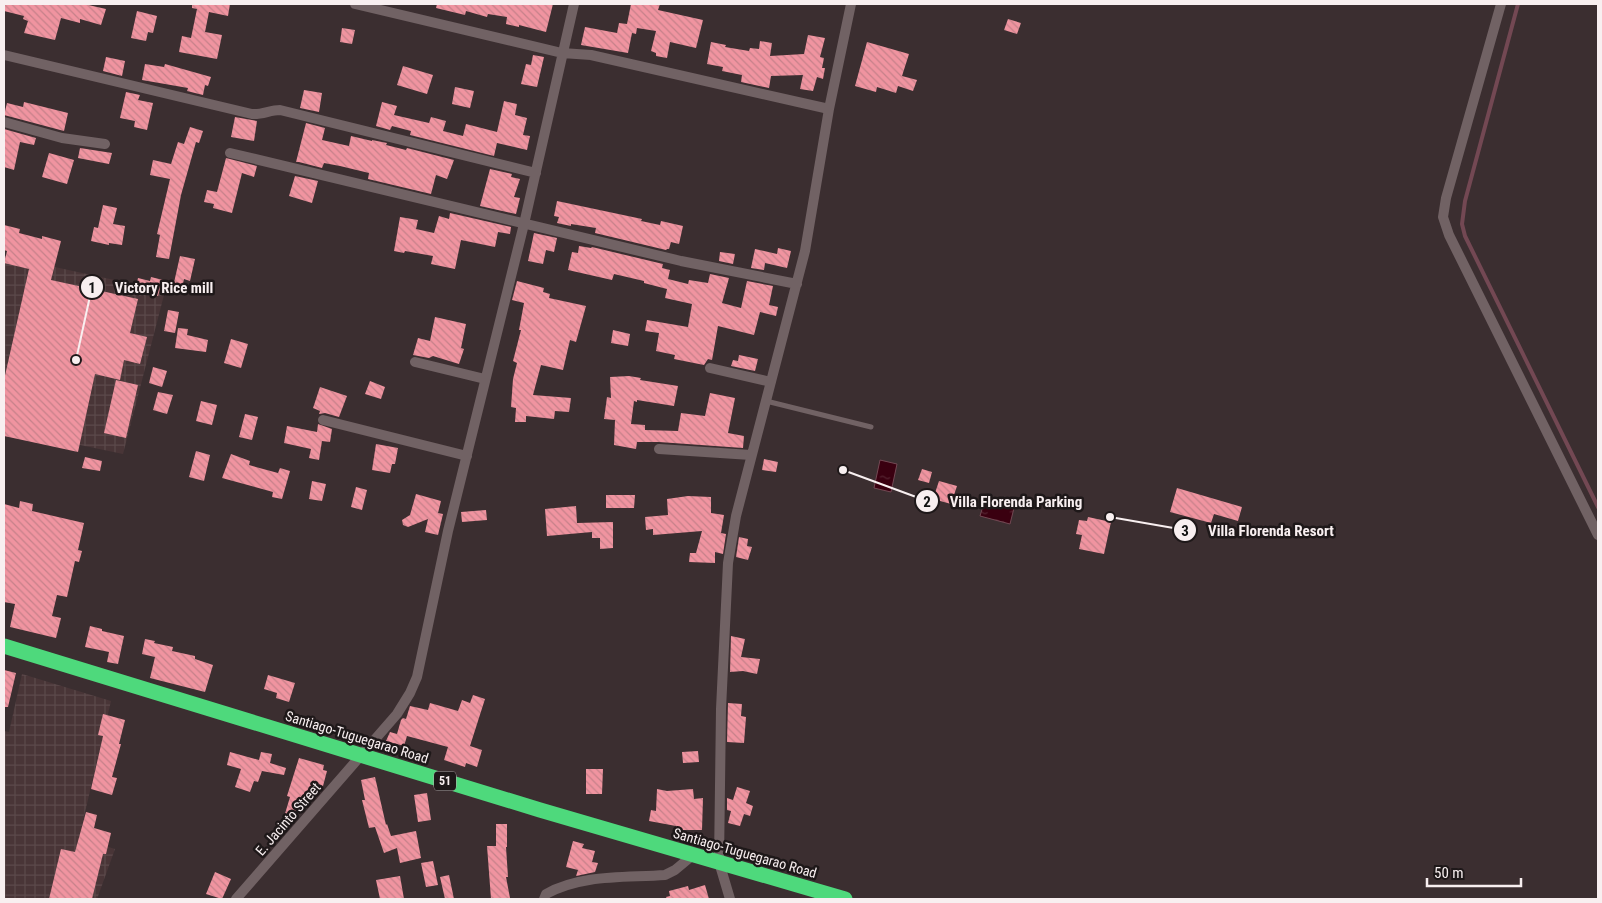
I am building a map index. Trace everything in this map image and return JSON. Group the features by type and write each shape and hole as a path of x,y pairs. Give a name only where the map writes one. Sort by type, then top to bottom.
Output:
{"highway":[{"name":"Santiago-Tuguegarao Road","path":"4,646 361,756 845,899"}],"street":[{"path":"355,4 562,53 591,55 829,109"},
{"name":"E. Jacinto Street","path":"236,899 397,714 417,677 466,456 524,224 574,4"},
{"path":"730,899 718,862 721,709 728,563 736,516 805,251 829,109 850,4"},
{"path":"1501,4 1446,198 1443,217 1448,235 1598,535"},
{"path":"4,55 252,114 280,110 536,173"},
{"path":"4,122 62,138 105,144"},
{"path":"230,153 524,224 797,284"},
{"path":"415,362 485,378"},
{"path":"710,368 772,382"},
{"path":"323,420 466,456"},
{"path":"658,448 752,455"},
{"path":"544,899 546,894 560,886 581,880 665,875 675,870 693,855"}],"lane":[{"path":"766,401 871,427"}],"shaded area":[{"path":"4,256 165,291 123,454 4,429"},
{"path":"22,674 111,701 79,838 115,849 97,899 4,899 4,731 9,732"}],"water":[{"path":"880,460 897,464 891,492 874,488"},
{"path":"986,496 1015,504 1010,524 980,516"}],"building":[{"path":"4,4 84,4 106,9 101,25 80,19 80,23 61,18 55,40 24,33 28,21 23,19 24,16 4,11"},
{"path":"192,4 230,4 228,16 209,12 205,32 222,35 217,59 179,52 182,36 191,38 197,9 192,8"},
{"path":"437,4 553,4 546,32 519,25 519,27 506,24 507,17 488,14 487,17 466,11 465,15 436,8"},
{"path":"631,4 660,4 658,10 703,20 696,48 670,42 667,58 656,56 656,53 651,51 656,31 637,28 636,34 632,33 628,53 581,45 585,27 617,33 619,23 627,24"},
{"path":"137,11 157,16 153,33 148,32 146,41 131,38"},
{"path":"1008,19 1021,23 1017,34 1004,30"},
{"path":"342,28 355,30 352,44 340,42"},
{"path":"808,35 825,38 820,57 824,58 822,68 825,68 823,79 817,77 813,91 800,89 803,75 771,76 769,88 741,82 742,75 722,71 723,67 707,64 711,42 726,45 725,47 749,51 750,48 759,49 760,41 772,43 770,56 804,54"},
{"path":"867,42 909,54 902,76 917,80 913,91 898,86 896,93 877,87 876,92 855,86"},
{"path":"533,55 544,57 537,87 521,84 526,64 531,65"},
{"path":"106,57 125,61 122,76 103,71"},
{"path":"145,64 164,67 165,64 211,77 208,86 205,85 203,95 187,91 188,88 142,80"},
{"path":"403,66 433,75 427,94 397,85"},
{"path":"455,87 474,91 470,108 452,104"},
{"path":"304,90 322,93 319,112 300,108"},
{"path":"126,92 140,95 138,100 153,103 147,130 134,127 135,121 120,118"},
{"path":"504,101 517,104 515,115 527,118 523,135 530,136 527,150 497,143 494,156 410,135 411,131 392,126 390,130 376,126 382,102 397,106 394,115 429,123 431,117 446,121 443,131 463,136 466,124 497,132"},
{"path":"24,102 68,113 64,131 4,115 7,103 23,107"},
{"path":"235,117 257,121 254,141 231,137"},
{"path":"306,123 325,128 322,140 349,146 351,136 454,160 447,179 436,175 431,194 368,179 369,173 340,166 324,163 322,168 296,162"},
{"path":"190,127 203,131 199,143 196,142 181,195 169,259 156,257 160,235 157,234 170,179 150,175 153,160 171,164 178,142 184,144"},
{"path":"4,129 36,138 34,145 20,142 14,170 4,167"},
{"path":"80,148 112,153 109,164 78,158"},
{"path":"49,153 74,160 67,184 42,177"},
{"path":"226,158 257,166 254,177 242,173 232,213 213,208 214,204 204,202 207,190 217,192"},
{"path":"490,169 512,174 511,177 520,179 514,197 520,198 516,214 480,206"},
{"path":"295,176 318,181 312,203 289,196"},
{"path":"557,201 642,219 641,221 660,225 661,221 683,226 679,244 671,242 669,249 666,250 595,233 596,228 557,223 559,217 554,216"},
{"path":"103,205 117,208 113,224 125,226 122,245 109,243 109,245 91,241 94,227 98,228"},
{"path":"450,213 511,227 510,234 498,232 495,247 461,240 455,269 431,264 433,256 394,251 400,217 418,220 416,229 434,233 439,216 449,219"},
{"path":"4,225 20,229 19,233 42,239 42,236 61,241 51,280 138,299 130,333 147,337 140,364 124,360 120,380 95,374 78,452 4,436 4,380 29,269 4,263 7,251 4,250"},
{"path":"534,233 557,238 554,252 546,250 543,264 528,261"},
{"path":"579,246 592,247 663,264 662,268 670,270 668,279 688,284 689,280 708,283 710,274 729,278 722,303 741,308 747,281 773,286 769,305 778,307 776,316 760,312 754,335 718,326 712,360 708,359 704,365 674,359 675,355 656,351 659,333 645,331 647,320 688,327 692,304 665,298 667,289 644,283 644,281 614,274 612,280 568,270 572,252 578,253"},
{"path":"778,248 791,251 787,268 765,263 764,270 751,268 755,249 777,254"},
{"path":"720,252 735,254 733,264 719,261"},
{"path":"180,256 195,259 190,281 184,279 182,289 173,287"},
{"path":"151,277 163,280 158,296 135,290 138,278 150,281"},
{"path":"517,281 544,288 543,292 550,294 549,298 586,306 576,342 570,340 563,370 541,365 533,395 571,398 569,412 555,411 554,419 526,416 526,422 515,422 516,408 511,407 513,379 517,363 513,361 521,330 519,330 524,303 512,300"},
{"path":"168,310 179,312 175,333 164,331"},
{"path":"435,317 466,324 461,348 464,349 459,364 433,356 429,358 413,355 418,338 430,341"},
{"path":"178,328 188,329 187,335 208,340 206,352 175,348"},
{"path":"613,330 630,334 628,346 611,343"},
{"path":"231,339 248,344 241,368 224,363"},
{"path":"739,355 758,359 755,371 731,366 733,360 738,361"},
{"path":"153,367 167,371 162,387 149,383"},
{"path":"629,376 641,378 640,380 678,386 674,406 634,401 631,424 645,425 645,430 678,431 681,413 705,416 710,393 735,398 728,433 744,436 743,448 659,442 637,442 636,449 614,445 615,420 604,419 607,397 611,398 610,377"},
{"path":"116,380 138,385 126,438 104,433"},
{"path":"370,381 385,387 381,399 365,394"},
{"path":"320,387 347,396 339,417 325,413 319,414 320,411 313,408"},
{"path":"158,392 173,395 167,414 153,410"},
{"path":"201,401 217,405 212,425 196,421"},
{"path":"245,414 258,417 252,440 239,437"},
{"path":"318,424 332,429 330,442 322,441 319,460 309,458 311,449 284,443 287,426 317,432"},
{"path":"376,444 398,448 395,464 392,464 390,473 372,470"},
{"path":"196,451 210,455 204,481 189,477"},
{"path":"231,454 250,461 249,465 278,473 280,468 290,471 282,499 272,497 273,492 222,478"},
{"path":"85,457 102,461 100,471 82,468"},
{"path":"764,459 778,462 776,472 762,470"},
{"path":"922,469 932,472 929,483 918,480"},
{"path":"312,481 326,484 322,501 309,499"},
{"path":"939,481 957,486 951,504 933,499"},
{"path":"356,487 367,490 362,510 351,507"},
{"path":"1177,488 1242,507 1238,521 1214,514 1211,523 1170,512"},
{"path":"416,494 441,501 438,513 443,514 438,535 425,532 428,519 408,527 403,525 402,520 410,515"},
{"path":"606,495 635,495 634,508 606,508"},
{"path":"688,496 711,497 711,513 724,515 721,533 726,534 723,554 715,552 715,563 689,562 690,553 696,553 702,531 653,535 653,529 646,530 645,517 668,515 667,499"},
{"path":"20,501 33,504 32,511 84,523 78,550 82,551 79,562 75,561 67,597 57,595 52,616 61,618 56,638 10,627 15,604 4,602 4,504 19,508"},
{"path":"576,506 577,523 613,522 613,548 600,549 600,538 592,538 592,532 547,536 545,509"},
{"path":"486,510 487,520 462,522 461,512"},
{"path":"1088,517 1111,522 1104,554 1079,549 1082,535 1076,534 1079,520 1087,521"},
{"path":"739,537 748,539 747,546 752,547 748,560 736,557"},
{"path":"90,626 124,636 118,664 107,662 109,652 85,647"},
{"path":"731,636 745,639 741,657 760,659 757,674 743,671 730,672"},
{"path":"145,639 173,647 172,651 195,656 195,659 213,665 205,692 150,678 155,657 142,654"},
{"path":"4,670 16,673 8,707 4,707"},
{"path":"268,675 295,683 289,702 276,698 277,693 264,689"},
{"path":"473,695 485,699 470,746 482,750 477,767 466,763 465,767 444,760 448,747 407,736 404,746 386,741 390,732 397,734 401,720 403,718 406,719 410,706 428,710 430,703 458,711 462,700 470,703"},
{"path":"728,703 742,704 741,716 746,717 744,743 727,742"},
{"path":"103,714 125,720 112,777 117,778 112,795 91,789 103,736 98,735"},
{"path":"698,751 699,762 683,763 682,752"},
{"path":"230,752 259,760 261,752 272,754 270,763 286,768 284,775 262,771 258,782 254,781 250,792 235,787 241,769 227,765"},
{"path":"299,758 324,765 323,770 327,771 323,786 319,784 317,791 308,789 305,802 299,800 293,819 284,817 290,797 287,796"},
{"path":"586,769 603,769 602,794 586,794"},
{"path":"375,777 386,825 391,836 416,831 421,858 400,863 397,848 384,853 375,827 369,828 362,800 365,800 361,780"},
{"path":"737,787 750,791 746,803 753,806 750,816 744,814 740,826 728,823 731,811 727,810 727,798 733,800"},
{"path":"657,789 667,791 693,789 694,799 703,798 702,830 676,830 676,826 649,821 651,810 656,811"},
{"path":"427,793 431,820 418,822 414,795"},
{"path":"86,812 97,815 94,828 111,833 106,854 103,854 92,899 49,899 61,849 75,852"},
{"path":"496,824 507,824 508,877 506,877 510,898 505,899 491,899 487,846 496,846"},
{"path":"573,841 584,844 582,848 595,851 592,862 598,863 595,872 576,876 578,870 566,867"},
{"path":"433,861 438,885 426,887 421,863"},
{"path":"215,872 231,879 222,899 206,894"},
{"path":"449,875 454,899 445,899 440,877"},
{"path":"400,876 404,899 380,899 376,880"},
{"path":"705,885 709,899 667,899 666,897 670,896 669,891 688,886 689,890"}],"waterway":[{"path":"1518,4 1465,201 1462,224 1465,236 1598,507"}],"place":[{"name":"Victory Rice mill","path":"76,360"},
{"name":"Villa Florenda Parking","path":"843,470"},
{"name":"Villa Florenda Resort","path":"1110,517"}]}
